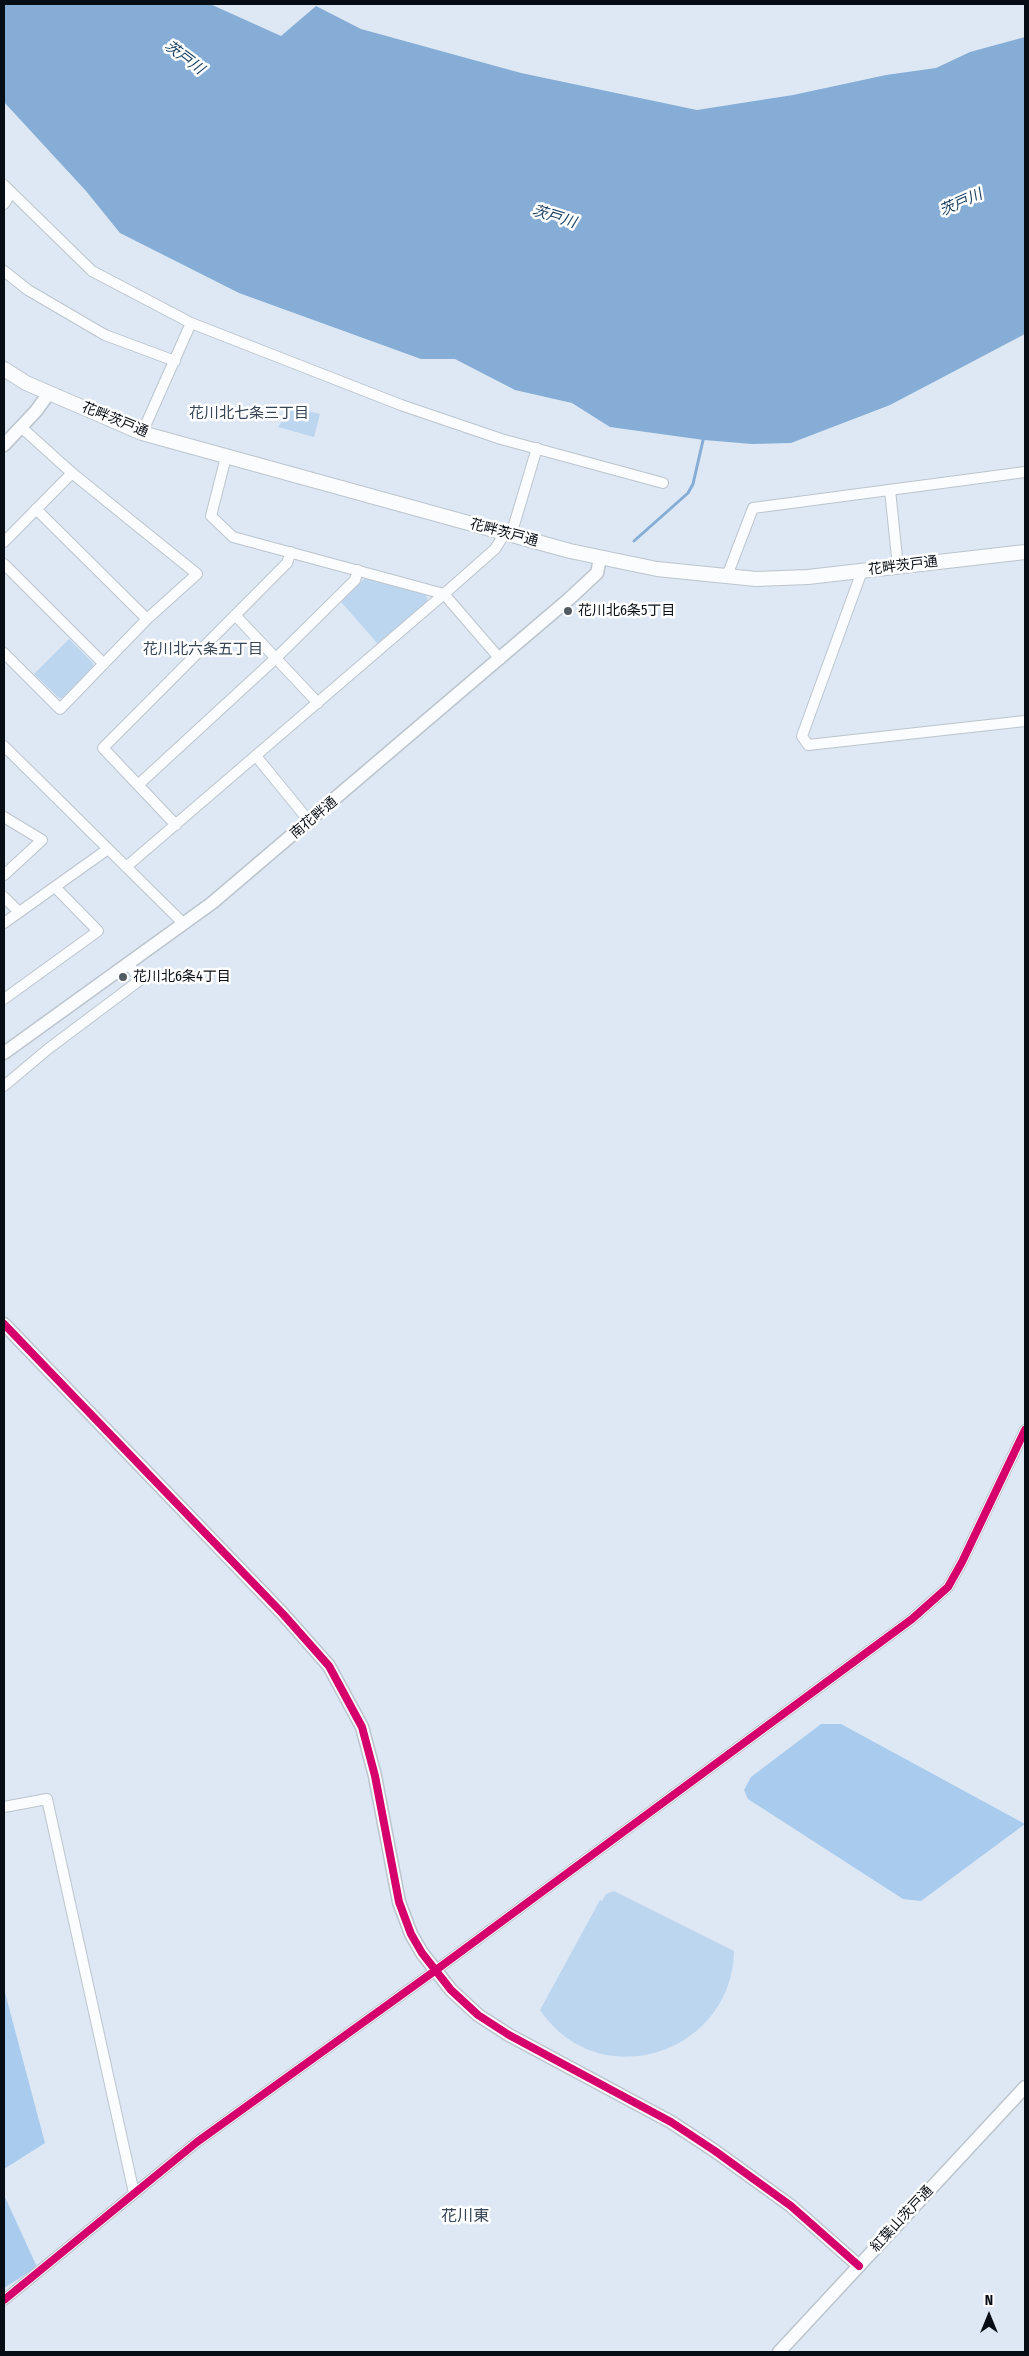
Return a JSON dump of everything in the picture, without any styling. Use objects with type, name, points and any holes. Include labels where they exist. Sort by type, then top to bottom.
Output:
[{"type":"main road","name":"花畔茨戸通","points":[[4,369],[26,383],[142,433],[508,534],[600,558],[658,569],[756,580],[808,577],[1025,552]]},
{"type":"street","points":[[4,204],[7,189]]},
{"type":"street","points":[[7,189],[92,271],[191,323],[378,397],[501,438],[663,483]]},
{"type":"street","points":[[4,271],[28,290],[105,335],[175,362]]},
{"type":"street","points":[[142,433],[191,323]]},
{"type":"street","points":[[4,444],[36,411],[48,393]]},
{"type":"street","points":[[4,653],[60,709],[147,619],[197,574],[72,473],[20,428]]},
{"type":"street","points":[[126,867],[495,549],[508,534],[537,448]]},
{"type":"street","points":[[226,457],[211,516],[233,537],[444,594],[500,659]]},
{"type":"street","points":[[727,576],[753,508],[1025,472]]},
{"type":"street","points":[[4,542],[72,473]]},
{"type":"street","points":[[890,490],[898,566]]},
{"type":"street","points":[[36,509],[147,619]]},
{"type":"street","points":[[176,824],[103,748],[287,563],[291,552]]},
{"type":"street","name":"南花畔通","points":[[4,1053],[212,902],[500,659],[597,573],[600,558]]},
{"type":"street","points":[[4,564],[104,664]]},
{"type":"street","points":[[138,785],[276,658],[354,580],[358,570]]},
{"type":"street","points":[[862,571],[802,736],[808,745],[1025,721]]},
{"type":"street","points":[[235,615],[318,703]]},
{"type":"street","points":[[4,746],[183,923]]},
{"type":"street","points":[[256,756],[309,821]]},
{"type":"street","points":[[4,817],[42,840],[4,876]]},
{"type":"street","points":[[4,923],[108,849]]},
{"type":"street","points":[[4,999],[98,930],[54,887]]},
{"type":"street","points":[[4,897],[19,912]]},
{"type":"street","points":[[4,1086],[48,1049],[140,980],[128,963]]},
{"type":"street","points":[[4,1324],[216,1543],[329,1666],[362,1727],[375,1776],[399,1902],[411,1934],[452,1990],[478,2015],[509,2035],[670,2122],[715,2150],[791,2206],[859,2266]]},
{"type":"street","points":[[4,2300],[197,2142],[436,1970],[912,1619],[948,1587],[962,1562],[1025,1430]]},
{"type":"street","points":[[4,1807],[47,1799],[134,2193]]},
{"type":"street","name":"紅葉山茨戸通","points":[[779,2352],[1025,2087]]},
{"type":"shaded area","points":[[292,407],[320,414],[314,437],[278,427]]},
{"type":"shaded area","points":[[365,578],[426,595],[428,602],[378,644],[341,602]]},
{"type":"shaded area","points":[[69,639],[93,663],[93,667],[62,698],[59,698],[34,674]]},
{"type":"shaded area","points":[[821,1724],[841,1724],[1025,1824],[921,1901],[903,1899],[748,1799],[744,1790],[751,1777]]},
{"type":"shaded area","points":[[614,1891],[734,1951],[728,1987],[711,2016],[687,2038],[658,2052],[627,2057],[595,2052],[565,2037],[540,2010],[600,1900],[602,1901],[606,1894]]},
{"type":"shaded area","points":[[4,1989],[45,2143],[4,2169]]},
{"type":"shaded area","points":[[4,2195],[37,2267],[4,2288]]},
{"type":"water","name":"茨戸川","points":[[4,4],[210,4],[281,36],[316,6],[361,29],[521,73],[697,110],[793,95],[886,75],[936,68],[970,52],[1025,37],[1025,334],[890,405],[791,443],[752,444],[704,440],[610,427],[572,403],[515,390],[455,359],[421,359],[239,293],[120,233],[86,191],[4,102]]},
{"type":"waterway","points":[[634,541],[688,493],[693,484],[704,436]]},
{"type":"cycle path","points":[[4,1324],[283,1614],[329,1666],[362,1727],[375,1776],[399,1902],[411,1934],[422,1953],[451,1990],[478,2015],[509,2035],[671,2122],[715,2151],[791,2206],[859,2266]]},
{"type":"cycle path","points":[[4,2300],[197,2142],[436,1970],[912,1619],[948,1587],[962,1562],[1025,1430]]},
{"type":"place","name":"花川北6条5丁目","points":[[568,611]]},
{"type":"place","name":"花川北6条4丁目","points":[[123,977]]},
{"type":"district","name":"花川北七条三丁目","points":[[249,414]]},
{"type":"district","name":"花川北六条五丁目","points":[[203,650]]},
{"type":"district","name":"花川東","points":[[465,2217]]}]
